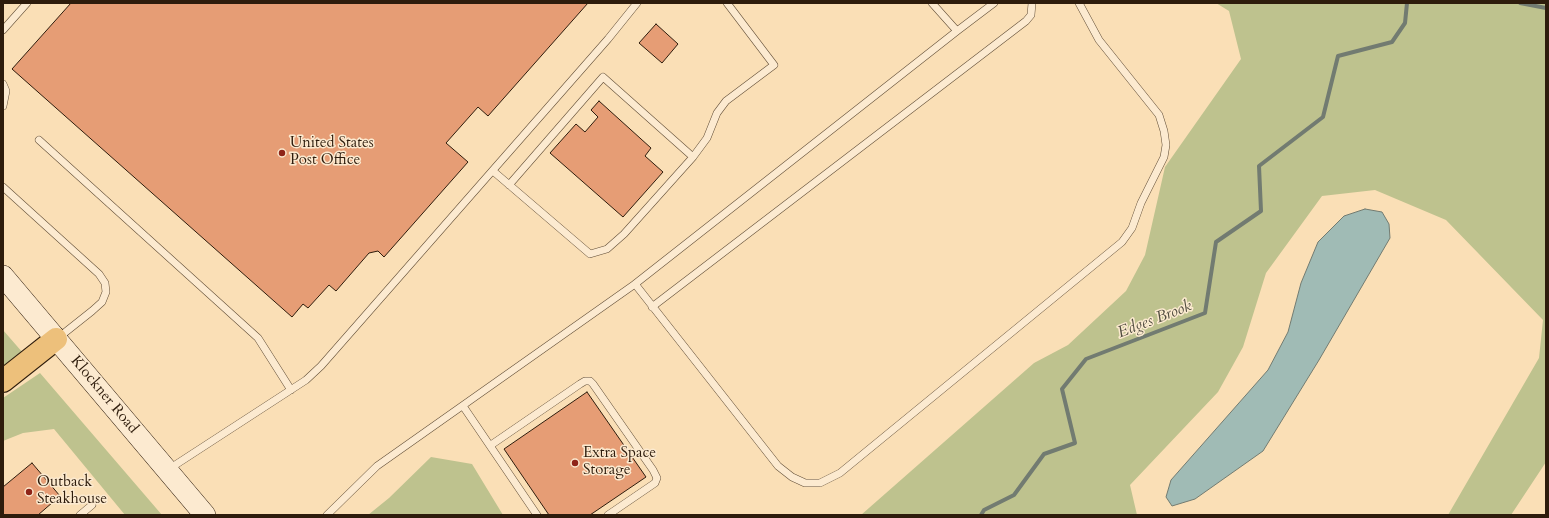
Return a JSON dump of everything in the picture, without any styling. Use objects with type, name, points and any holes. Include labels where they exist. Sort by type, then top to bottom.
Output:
[{"type":"highway","points":[[3,381],[56,339]]},
{"type":"main road","name":"Klockner Road","points":[[3,276],[205,515]]},
{"type":"lane","points":[[3,30],[27,3]]},
{"type":"lane","points":[[167,470],[306,380],[321,366],[608,39],[637,3]]},
{"type":"lane","points":[[493,171],[590,254],[607,248],[624,234],[693,157],[707,138],[717,113],[726,100],[774,65],[727,3]]},
{"type":"lane","points":[[932,3],[957,31]]},
{"type":"lane","points":[[327,515],[377,466],[635,284],[994,3]]},
{"type":"lane","points":[[652,306],[1026,21],[1031,15],[1032,3]]},
{"type":"lane","points":[[635,284],[778,466],[792,477],[805,483],[820,483],[840,473],[1122,242],[1132,228],[1141,203],[1164,157],[1166,144],[1164,131],[1159,115],[1099,40],[1079,3]]},
{"type":"lane","points":[[509,185],[603,77],[693,157]]},
{"type":"lane","points":[[3,84],[6,91],[3,106]]},
{"type":"lane","points":[[39,140],[258,338],[291,390]]},
{"type":"lane","points":[[3,187],[99,274],[105,282],[106,292],[102,302],[56,339]]},
{"type":"lane","points":[[491,445],[585,381],[590,381],[653,470],[657,478],[655,483],[608,515]]},
{"type":"lane","points":[[463,406],[491,445],[537,515]]},
{"type":"lane","points":[[80,515],[92,505]]},
{"type":"green space","points":[[1216,3],[1546,3],[1546,462],[1511,515],[1448,515],[1539,358],[1543,320],[1446,220],[1375,190],[1322,196],[1266,273],[1243,347],[1218,392],[1130,485],[1137,515],[861,515],[1034,363],[1068,345],[1126,291],[1145,255],[1165,167],[1241,59],[1229,11]]},
{"type":"green space","points":[[3,330],[23,353],[3,369]]},
{"type":"green space","points":[[40,373],[162,515],[125,515],[54,429],[23,433],[3,441],[3,398]]},
{"type":"green space","points":[[431,457],[472,464],[503,515],[368,515],[389,498]]},
{"type":"water","points":[[1365,209],[1382,212],[1389,224],[1390,238],[1319,360],[1263,451],[1195,499],[1172,506],[1166,497],[1171,480],[1268,370],[1288,332],[1301,283],[1318,242],[1344,216]]},
{"type":"building","name":"United States Post Office","points":[[71,3],[588,3],[488,116],[478,107],[446,143],[468,162],[384,257],[378,251],[369,253],[336,291],[329,285],[308,308],[303,304],[292,317],[12,69]]},
{"type":"building","points":[[656,24],[678,44],[662,63],[639,43]]},
{"type":"building","points":[[599,101],[651,148],[645,156],[663,172],[623,217],[550,153],[576,124],[585,132],[598,117],[591,110]]},
{"type":"building","name":"Extra Space Storage","points":[[587,392],[646,477],[590,515],[549,515],[504,449]]},
{"type":"building","name":"Outback Steakhouse","points":[[32,463],[60,496],[38,515],[3,515],[3,487]]},
{"type":"waterway","name":"Edges Brook","points":[[981,515],[984,510],[1014,495],[1044,454],[1075,443],[1062,389],[1086,359],[1205,313],[1216,242],[1261,211],[1259,166],[1323,117],[1338,56],[1392,42],[1405,23],[1407,3]]},
{"type":"waterway","points":[[1520,3],[1546,8]]},
{"type":"place","name":"United States Post Office","points":[[282,153]]},
{"type":"place","name":"Extra Space Storage","points":[[575,463]]},
{"type":"place","name":"Outback Steakhouse","points":[[29,492]]}]
